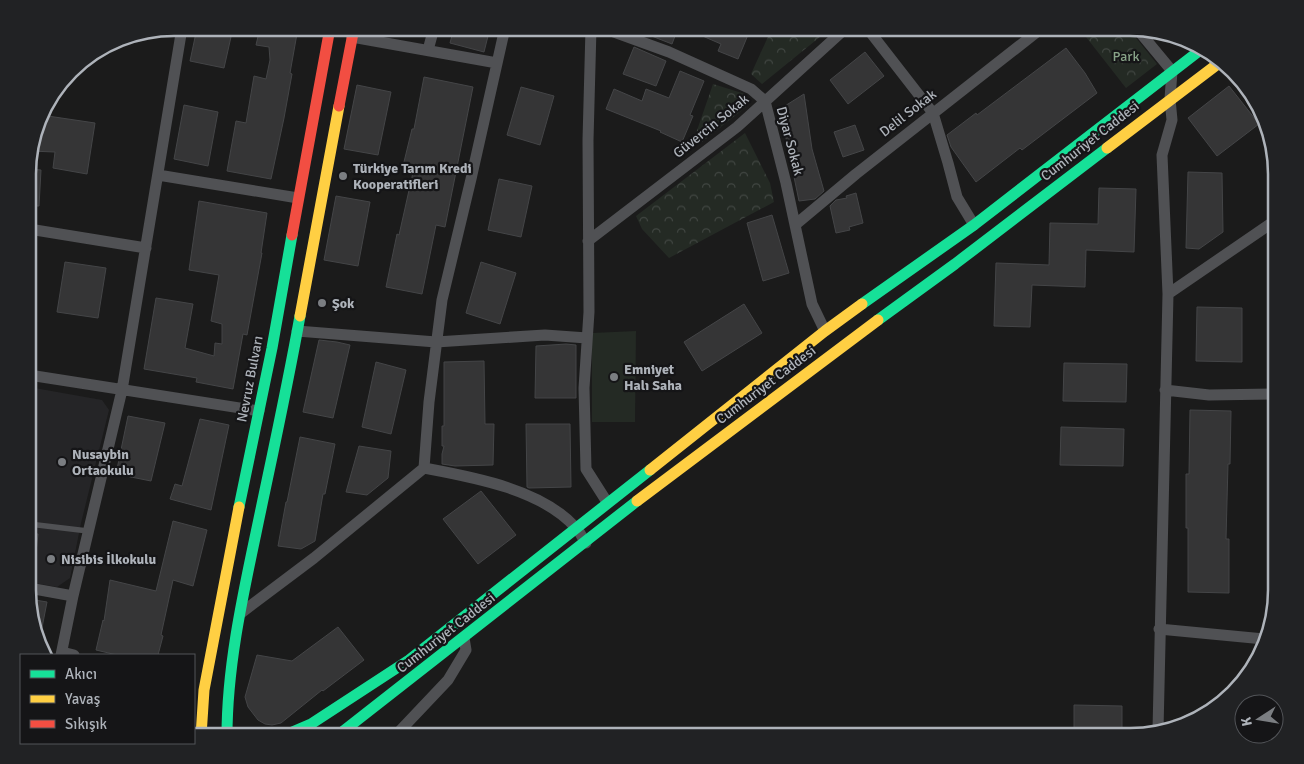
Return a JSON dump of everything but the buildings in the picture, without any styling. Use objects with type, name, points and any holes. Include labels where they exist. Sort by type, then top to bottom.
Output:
[{"type":"main road","name":"Nevruz Bulvarı","points":[[201,728],[199,688],[272,348],[328,36]]},
{"type":"main road","points":[[228,728],[230,680],[241,613],[297,331],[352,36]]},
{"type":"main road","points":[[303,728],[312,724],[409,660],[825,331],[974,225],[1196,53]]},
{"type":"main road","name":"Cumhuriyet Caddesi","points":[[348,728],[586,543],[641,498],[829,356],[955,264],[1170,98],[1216,66]]},
{"type":"street","points":[[61,654],[122,390],[181,36]]},
{"type":"street","points":[[370,36],[428,50],[498,63]]},
{"type":"street","points":[[428,50],[432,36]]},
{"type":"street","points":[[241,613],[314,558],[424,468],[429,402],[442,300],[503,36]]},
{"type":"street","points":[[591,36],[588,140],[589,312],[584,388],[586,469],[607,502]]},
{"type":"street","name":"Diyar Sokak","points":[[625,36],[668,52],[751,89],[765,101],[786,183],[812,304],[825,331]]},
{"type":"street","name":"Güvercin Sokak","points":[[588,241],[737,127],[837,36]]},
{"type":"street","points":[[873,36],[933,113],[957,197],[974,225]]},
{"type":"street","name":"Delil Sokak","points":[[795,225],[856,174],[1032,36]]},
{"type":"street","points":[[1144,37],[1172,71],[1170,98],[1172,120],[1162,155],[1168,294],[1158,725]]},
{"type":"street","points":[[158,175],[298,198]]},
{"type":"street","points":[[1168,294],[1267,226]]},
{"type":"street","points":[[36,229],[146,248]]},
{"type":"street","points":[[297,331],[436,342],[545,335],[587,338]]},
{"type":"street","points":[[36,375],[259,411]]},
{"type":"street","points":[[1165,390],[1209,394],[1267,394]]},
{"type":"street","points":[[424,468],[514,489],[552,506],[576,527],[586,543]]},
{"type":"street","points":[[36,589],[73,596]]},
{"type":"street","points":[[1159,628],[1258,638]]},
{"type":"street","points":[[403,728],[448,680],[466,650],[464,638]]},
{"type":"lane","points":[[36,525],[88,531]]},
{"type":"shaded area","name":"Nusaybin Ortaokulu","points":[[36,388],[102,400],[109,410],[81,523],[70,578],[57,587],[36,583]]},
{"type":"green space","points":[[768,36],[821,36],[762,84],[751,74]]},
{"type":"green space","name":"Park","points":[[1085,36],[1135,36],[1157,64],[1126,88]]},
{"type":"green space","points":[[713,84],[745,94],[746,107],[698,145],[694,139]]},
{"type":"green space","points":[[745,133],[770,183],[774,202],[669,258],[642,229],[636,216]]},
{"type":"green space","name":"Emniyet Halı Saha","points":[[636,331],[635,422],[592,422],[592,333]]},
{"type":"traffic: fast","points":[[862,304],[974,225],[1196,54]]},
{"type":"traffic: fast","points":[[878,320],[1107,148]]},
{"type":"traffic: fast","points":[[239,507],[272,348],[292,235]]},
{"type":"traffic: fast","points":[[227,728],[232,659],[300,316]]},
{"type":"traffic: fast","points":[[302,728],[311,724],[409,660],[650,470]]},
{"type":"traffic: fast","points":[[347,728],[637,501]]},
{"type":"traffic: slow","points":[[1107,148],[1215,66]]},
{"type":"traffic: slow","points":[[300,316],[339,106]]},
{"type":"traffic: slow","points":[[650,470],[825,331],[862,304]]},
{"type":"traffic: slow","points":[[637,501],[878,320]]},
{"type":"traffic: slow","points":[[202,728],[204,690],[239,507]]},
{"type":"traffic: jam","points":[[292,235],[329,36]]},
{"type":"traffic: jam","points":[[339,106],[352,36]]},
{"type":"place","name":"Türkiye Tarım Kredi Kooperatifleri","points":[[343,176]]},
{"type":"place","name":"Şok","points":[[322,303]]},
{"type":"place","name":"Emniyet Halı Saha","points":[[614,377]]},
{"type":"place","name":"Nusaybin Ortaokulu","points":[[62,462]]},
{"type":"place","name":"Nisibis İlkokulu","points":[[51,559]]}]
